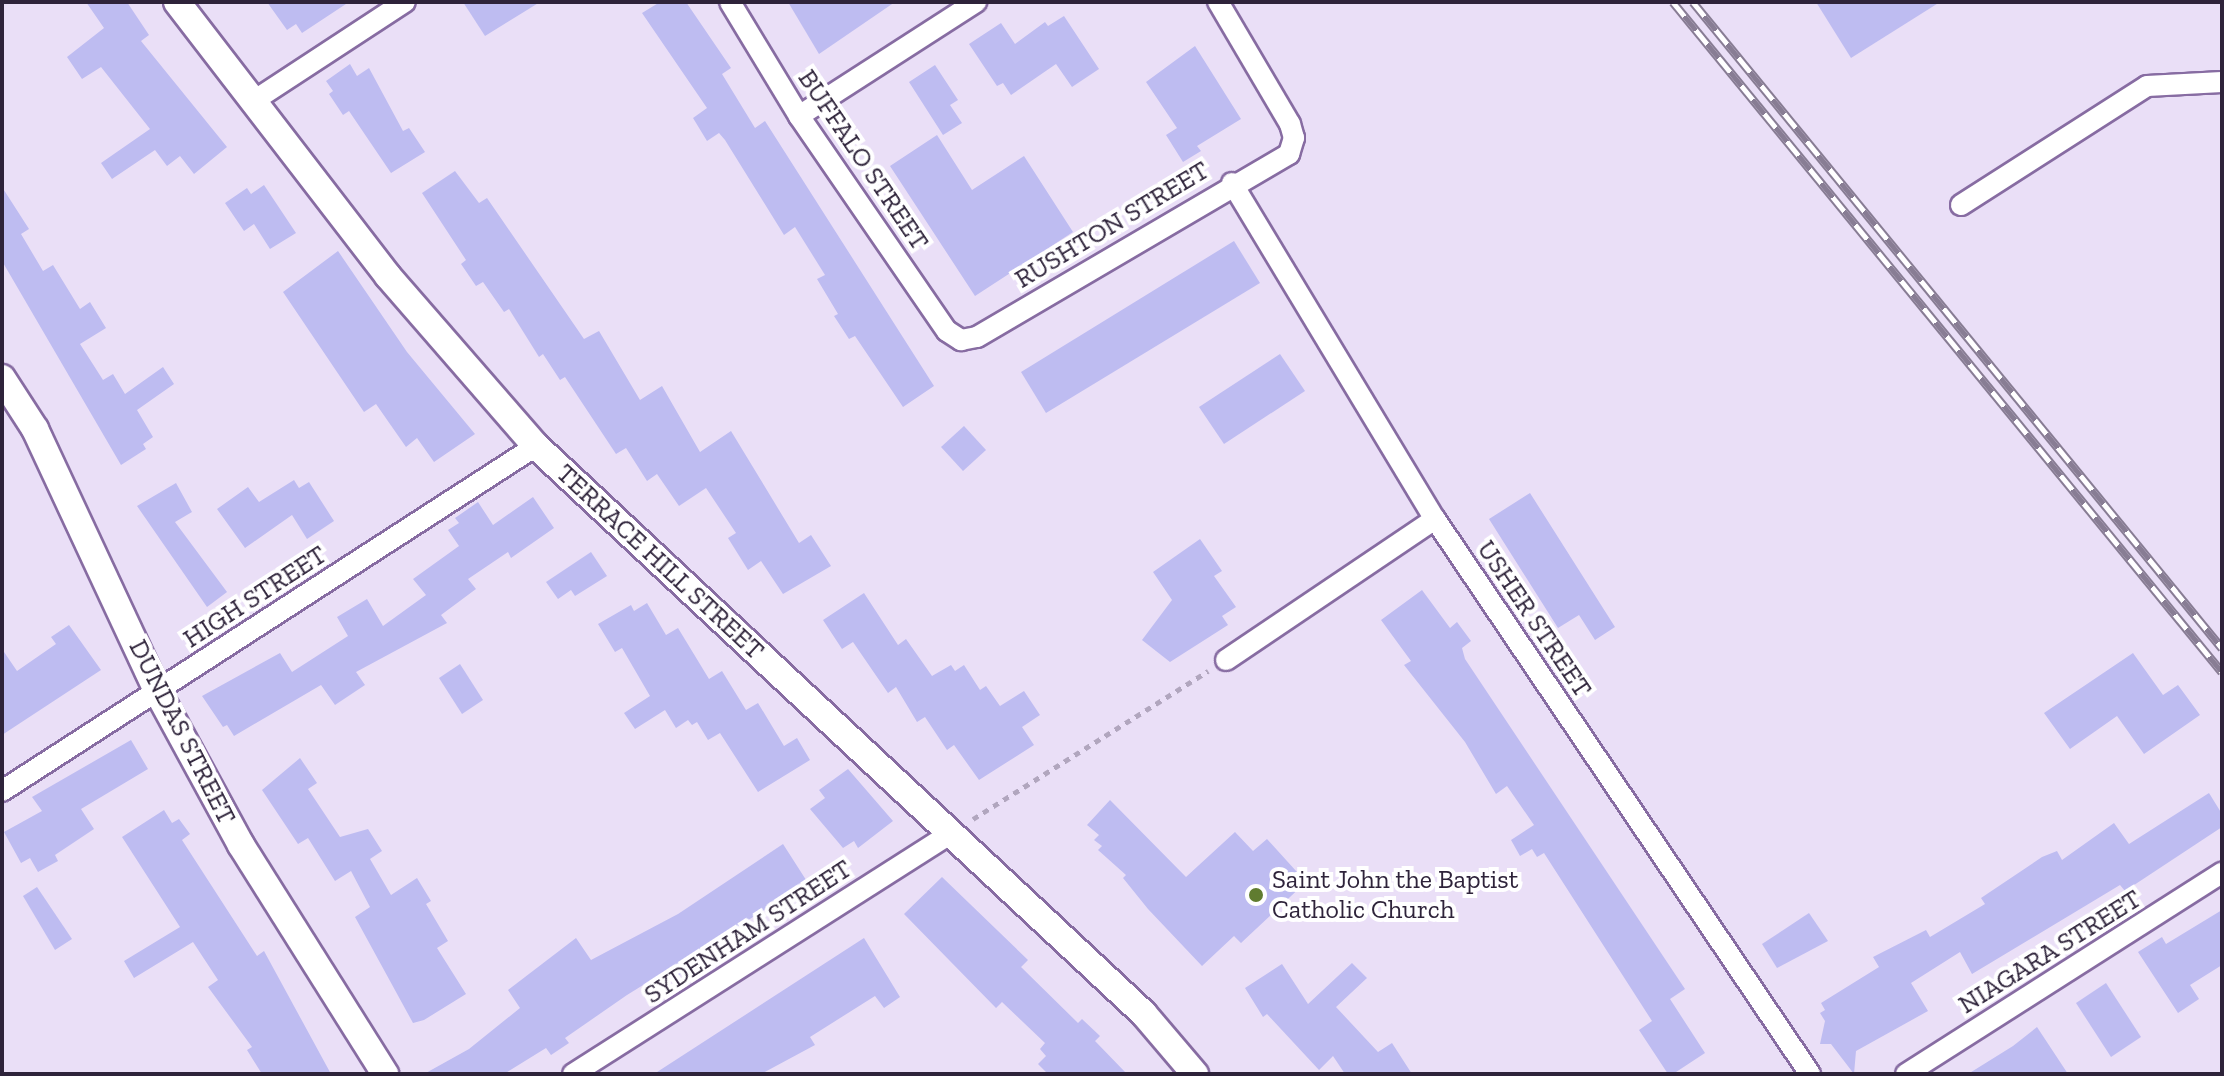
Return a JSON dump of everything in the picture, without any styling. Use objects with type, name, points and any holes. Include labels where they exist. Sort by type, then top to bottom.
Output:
[{"type":"street","name":"TERRACE HILL STREET","points":[[177,2],[388,276],[536,446],[1144,1014],[1195,1074]]},
{"type":"street","points":[[255,100],[405,2]]},
{"type":"street","name":"BUFFALO STREET","points":[[730,2],[799,116],[947,331],[961,340]]},
{"type":"street","points":[[799,116],[976,2]]},
{"type":"street","name":"RUSHTON STREET","points":[[961,340],[977,337],[1232,183],[1289,154],[1294,138],[1290,124],[1218,2]]},
{"type":"street","points":[[1961,205],[2147,86],[2222,82]]},
{"type":"street","name":"USHER STREET","points":[[1232,183],[1435,519],[1810,1074]]},
{"type":"street","name":"DUNDAS STREET","points":[[2,378],[35,429],[157,691],[241,845],[385,1074]]},
{"type":"street","name":"HIGH STREET","points":[[2,791],[536,446]]},
{"type":"street","points":[[1226,660],[1435,519]]},
{"type":"street","name":"SYDENHAM STREET","points":[[573,1074],[950,834]]},
{"type":"street","name":"NIAGARA STREET","points":[[1906,1074],[2222,873]]},
{"type":"path","points":[[950,834],[1226,660]]},
{"type":"building","points":[[86,2],[127,2],[149,35],[141,41],[227,147],[194,174],[180,156],[167,166],[155,150],[112,179],[101,163],[150,129],[101,67],[82,79],[67,57],[104,28]]},
{"type":"building","points":[[267,2],[349,2],[302,33],[296,24],[287,30]]},
{"type":"building","points":[[463,2],[540,2],[485,36]]},
{"type":"building","points":[[660,2],[686,2],[731,68],[722,74],[755,128],[765,121],[934,386],[903,407],[855,336],[849,339],[834,316],[838,314],[817,279],[825,275],[795,227],[784,235],[725,140],[719,133],[707,141],[693,118],[707,108],[642,13]]},
{"type":"building","points":[[788,2],[895,2],[819,54]]},
{"type":"building","points":[[1816,2],[1940,2],[1851,58]]},
{"type":"building","points":[[1064,16],[1099,69],[1072,87],[1056,64],[1011,95],[1003,83],[997,86],[969,44],[1001,23],[1015,44],[1045,22],[1048,26]]},
{"type":"building","points":[[1195,46],[1241,119],[1197,146],[1201,151],[1183,162],[1166,135],[1177,128],[1146,82]]},
{"type":"building","points":[[350,64],[357,76],[369,68],[403,131],[409,128],[425,152],[391,173],[349,111],[343,115],[329,94],[333,91],[326,81]]},
{"type":"building","points":[[935,65],[958,100],[950,105],[962,123],[943,135],[909,82]]},
{"type":"building","points":[[937,135],[972,190],[1024,156],[1073,232],[975,296],[890,166]]},
{"type":"building","points":[[455,171],[479,203],[487,198],[584,339],[599,331],[640,400],[662,386],[700,452],[731,431],[799,543],[811,535],[831,566],[783,594],[761,561],[748,570],[728,538],[736,533],[706,488],[679,506],[657,474],[647,481],[626,448],[616,454],[565,377],[560,380],[543,354],[539,357],[509,309],[504,312],[483,282],[476,286],[461,264],[466,260],[422,193]]},
{"type":"building","points":[[264,185],[296,233],[270,249],[254,224],[244,231],[225,203],[247,188],[251,194]]},
{"type":"building","points":[[2,187],[29,229],[21,234],[43,271],[53,265],[80,309],[90,302],[106,328],[80,344],[103,380],[113,374],[125,394],[163,367],[174,384],[137,410],[153,437],[143,444],[146,449],[121,465],[2,261]]},
{"type":"building","points":[[1234,241],[1260,283],[1046,413],[1021,372]]},
{"type":"building","points":[[338,251],[407,352],[475,434],[434,462],[417,438],[406,447],[376,404],[364,412],[283,292]]},
{"type":"building","points":[[1280,354],[1305,391],[1224,444],[1199,407]]},
{"type":"building","points":[[964,426],[986,450],[963,471],[941,447]]},
{"type":"building","points":[[294,480],[299,488],[309,482],[334,521],[307,539],[292,515],[245,548],[217,509],[248,487],[259,502]]},
{"type":"building","points":[[176,483],[192,512],[175,522],[227,592],[207,607],[137,506]]},
{"type":"building","points":[[1530,493],[1615,627],[1595,640],[1579,615],[1558,628],[1489,519]]},
{"type":"building","points":[[533,497],[554,528],[511,558],[508,552],[468,579],[476,589],[441,615],[447,623],[356,672],[365,685],[335,705],[321,685],[234,736],[227,725],[223,727],[202,696],[280,653],[292,672],[348,636],[337,617],[367,599],[383,626],[426,595],[413,579],[459,546],[448,530],[459,523],[455,518],[478,502],[493,525]]},
{"type":"building","points":[[1200,539],[1222,571],[1214,576],[1236,607],[1222,616],[1228,625],[1170,662],[1142,640],[1172,600],[1153,572]]},
{"type":"building","points":[[591,552],[607,576],[575,596],[571,590],[558,599],[546,582]]},
{"type":"building","points":[[1422,590],[1450,628],[1457,622],[1471,641],[1462,648],[1465,659],[1685,989],[1670,999],[1705,1053],[1673,1074],[1668,1074],[1639,1030],[1652,1021],[1544,853],[1537,857],[1532,849],[1520,856],[1511,840],[1534,825],[1507,786],[1496,794],[1465,742],[1404,665],[1411,661],[1381,620]]},
{"type":"building","points":[[864,593],[898,645],[906,639],[932,676],[951,665],[955,671],[964,665],[980,690],[986,686],[1000,706],[1024,691],[1040,715],[1022,727],[1034,745],[979,780],[954,745],[947,750],[925,717],[917,722],[896,687],[888,693],[853,642],[842,649],[823,620]]},
{"type":"building","points":[[647,603],[666,635],[678,628],[709,679],[722,671],[746,710],[758,703],[784,746],[797,738],[810,760],[758,792],[720,733],[708,740],[697,722],[692,725],[688,720],[676,728],[665,710],[635,729],[624,713],[650,696],[622,648],[615,652],[598,624],[631,605],[634,611]]},
{"type":"building","points":[[69,625],[101,670],[2,735],[2,649],[17,671],[56,644],[51,637]]},
{"type":"building","points":[[2133,653],[2163,695],[2178,685],[2200,715],[2144,754],[2117,716],[2070,749],[2044,713]]},
{"type":"building","points":[[460,664],[483,700],[462,714],[439,678]]},
{"type":"building","points":[[131,740],[148,769],[81,809],[94,829],[55,855],[58,861],[38,872],[30,858],[21,863],[4,832],[42,811],[32,797]]},
{"type":"building","points":[[300,758],[317,783],[308,789],[340,837],[368,829],[382,851],[370,859],[391,895],[417,878],[431,901],[426,904],[448,941],[437,948],[466,994],[424,1020],[413,1023],[355,917],[370,907],[351,871],[335,881],[308,838],[298,844],[262,790]]},
{"type":"building","points":[[848,769],[893,821],[858,848],[854,841],[843,848],[810,809],[825,798],[819,790]]},
{"type":"building","points":[[2209,793],[2222,814],[2222,827],[2125,891],[2120,885],[1972,974],[1960,952],[1911,983],[1928,1011],[1856,1051],[1854,1074],[1831,1044],[1820,1044],[1825,1021],[1820,1013],[1825,1010],[1821,1003],[1879,967],[1873,957],[1926,930],[1930,937],[1985,904],[1981,898],[2042,857],[2057,851],[2062,860],[2114,823],[2129,844]]},
{"type":"building","name":"Saint John the Baptist Catholic Church","points":[[1110,800],[1186,877],[1235,832],[1253,851],[1267,839],[1306,882],[1241,943],[1234,936],[1202,966],[1148,909],[1123,878],[1126,875],[1098,850],[1102,846],[1094,840],[1099,835],[1087,825]]},
{"type":"building","points":[[164,810],[172,823],[179,819],[190,834],[182,840],[257,956],[264,951],[331,1074],[262,1074],[247,1050],[252,1047],[208,987],[218,980],[193,942],[134,978],[124,961],[180,927],[122,837]]},
{"type":"building","points":[[783,844],[808,883],[721,937],[726,944],[697,964],[674,978],[669,969],[565,1038],[569,1043],[551,1055],[546,1048],[504,1074],[424,1074],[469,1049],[520,1008],[508,990],[576,938],[591,960],[678,914]]},
{"type":"building","points":[[942,877],[1028,960],[1021,967],[1078,1023],[1082,1019],[1100,1036],[1095,1041],[1127,1074],[1048,1074],[1038,1064],[1046,1056],[1040,1049],[1045,1043],[1002,1002],[996,1008],[904,914]]},
{"type":"building","points":[[37,887],[72,939],[55,950],[23,896]]},
{"type":"building","points":[[2222,910],[2222,965],[2190,985],[2199,999],[2178,1013],[2138,952],[2162,937],[2166,944]]},
{"type":"building","points":[[1809,913],[1828,941],[1777,968],[1762,944]]},
{"type":"building","points":[[864,938],[900,997],[884,1008],[875,996],[810,1037],[815,1045],[761,1074],[654,1074]]},
{"type":"building","points":[[1352,963],[1367,978],[1336,1007],[1378,1052],[1392,1043],[1412,1074],[1345,1074],[1333,1056],[1319,1070],[1267,1014],[1263,1017],[1245,988],[1282,964],[1308,1004]]},
{"type":"building","points":[[2106,983],[2141,1037],[2111,1057],[2076,1003]]},
{"type":"building","points":[[2037,1027],[2068,1074],[1968,1074],[2013,1046]]},
{"type":"railway","points":[[1673,2],[2222,672]]},
{"type":"railway","points":[[1693,2],[2222,648]]},
{"type":"place","name":"Saint John the Baptist Catholic Church","points":[[1256,895]]}]
